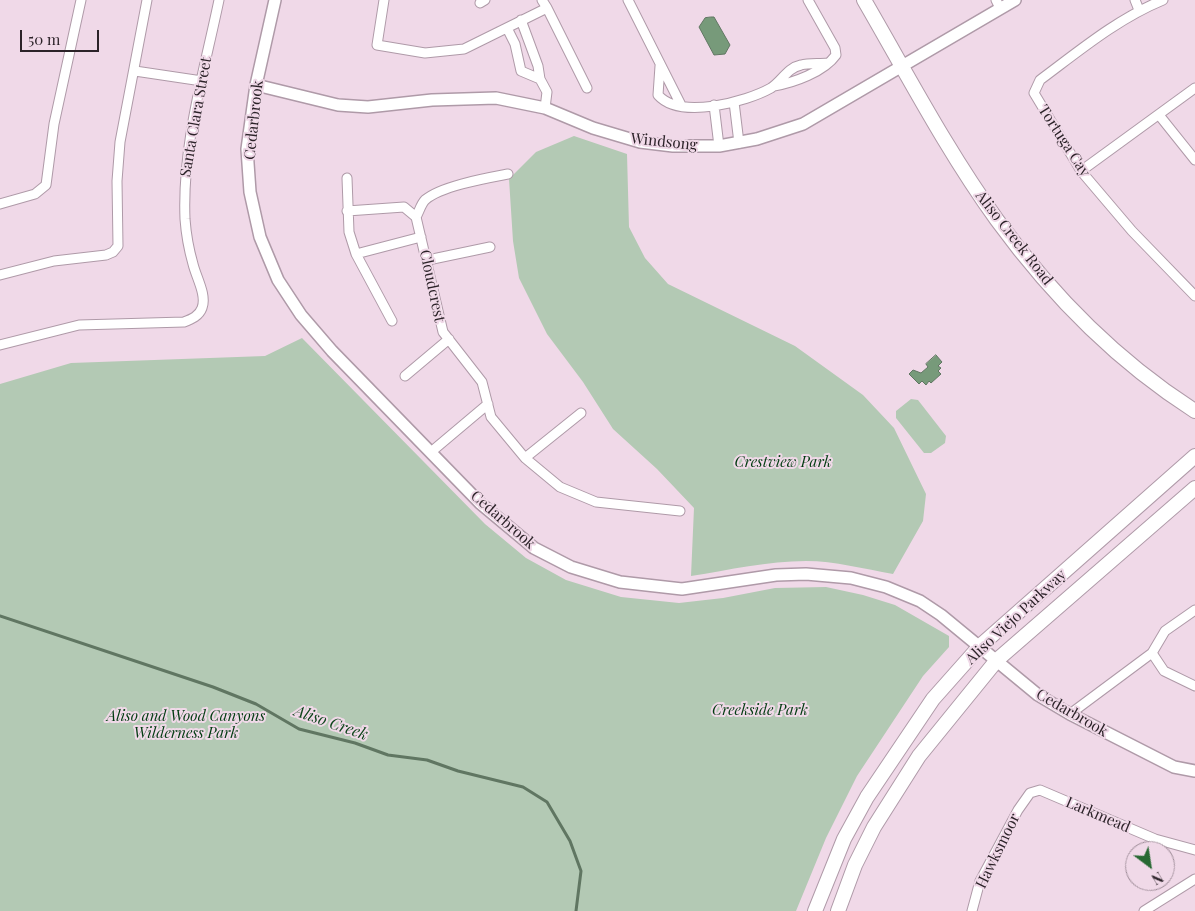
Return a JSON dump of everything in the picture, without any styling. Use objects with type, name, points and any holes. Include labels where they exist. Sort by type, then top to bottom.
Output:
[{"type":"main road","name":"Aliso Creek Road","points":[[864,0],[977,192],[1020,249],[1064,300],[1132,368],[1195,411]]},
{"type":"main road","name":"Aliso Viejo Parkway","points":[[815,911],[844,839],[867,797],[933,699],[980,646],[1195,456]]},
{"type":"main road","name":"Aliso Viejo Parkway","points":[[838,911],[855,865],[874,826],[919,756],[997,660],[1195,488]]},
{"type":"street","points":[[0,204],[35,194],[46,185],[54,124],[81,0]]},
{"type":"street","points":[[0,275],[54,260],[106,255],[113,252],[119,239],[117,182],[120,150],[147,0]]},
{"type":"street","name":"Santa Clara Street","points":[[0,345],[79,325],[184,322],[192,319],[203,307],[203,296],[191,254],[186,222],[184,184],[188,145],[219,0]]},
{"type":"street","name":"Cedarbrook","points":[[275,0],[256,85],[248,149],[250,192],[260,237],[278,280],[301,315],[332,351],[480,503],[534,548],[571,567],[620,582],[682,589],[776,575],[806,574],[851,578],[886,587],[920,601],[980,646],[1038,695],[1070,714],[1174,767],[1195,771]]},
{"type":"street","points":[[384,0],[377,45],[425,53],[464,49],[507,28],[544,4],[587,88]]},
{"type":"street","points":[[628,0],[681,105]]},
{"type":"street","points":[[774,86],[792,84],[828,63],[836,55],[835,48],[808,0]]},
{"type":"street","name":"Windsong","points":[[256,85],[338,104],[358,106],[394,106],[465,98],[496,98],[545,108],[593,128],[640,142],[673,146],[719,146],[757,139],[802,124],[902,66],[998,4],[1015,0]]},
{"type":"street","points":[[1135,0],[1139,10],[1163,0]]},
{"type":"street","name":"Tortuga Cay","points":[[1139,10],[1116,23],[1040,80],[1034,93],[1081,171],[1132,231],[1195,296]]},
{"type":"street","points":[[521,20],[538,66],[540,79],[547,92],[545,108]]},
{"type":"street","points":[[507,28],[515,44],[521,71],[540,79]]},
{"type":"street","points":[[660,66],[658,95],[662,99],[692,108],[752,99],[774,86],[785,73],[800,65],[828,63]]},
{"type":"street","points":[[135,71],[202,81]]},
{"type":"street","points":[[1081,171],[1195,88]]},
{"type":"street","points":[[734,102],[739,143]]},
{"type":"street","points":[[714,105],[719,146]]},
{"type":"street","points":[[1159,115],[1195,160]]},
{"type":"street","points":[[347,211],[404,207],[416,217],[424,201],[431,196],[471,181],[508,174]]},
{"type":"street","points":[[347,178],[349,232],[356,254],[392,321]]},
{"type":"street","name":"Cloudcrest","points":[[416,217],[428,260],[443,332],[482,382],[491,417],[525,458],[560,486],[596,502],[680,512]]},
{"type":"street","points":[[356,254],[421,237]]},
{"type":"street","points":[[428,260],[490,247]]},
{"type":"street","points":[[405,376],[449,339]]},
{"type":"street","points":[[431,452],[488,404]]},
{"type":"street","points":[[525,458],[581,413]]},
{"type":"street","points":[[1070,714],[1152,653],[1165,631],[1195,610]]},
{"type":"street","points":[[1152,653],[1164,672],[1195,686]]},
{"type":"street","name":"Larkmead","points":[[1030,793],[1040,790],[1155,839],[1195,850]]},
{"type":"street","name":"Hawksmoor","points":[[972,911],[980,881],[1018,810],[1030,793]]},
{"type":"street","points":[[1144,911],[1195,879]]},
{"type":"green space","name":"Crestview Park","points":[[574,136],[627,154],[629,227],[645,258],[668,284],[795,346],[863,395],[894,428],[926,494],[923,521],[893,574],[817,561],[792,561],[691,576],[694,508],[657,469],[613,429],[583,382],[547,334],[519,278],[513,241],[509,179],[536,152]]},
{"type":"green space","points":[[302,338],[485,524],[526,558],[566,580],[621,597],[679,603],[723,598],[775,588],[826,587],[863,595],[895,605],[949,636],[949,647],[923,676],[857,776],[826,838],[796,911],[0,911],[0,384],[71,363],[265,356]]},
{"type":"green space","points":[[911,399],[918,400],[946,436],[945,443],[931,453],[924,453],[896,418],[896,411]]},
{"type":"shaded area","points":[[714,17],[730,45],[725,54],[714,55],[699,27],[705,18]]},
{"type":"shaded area","points":[[936,355],[942,362],[938,366],[941,368],[938,371],[941,374],[931,383],[929,381],[926,385],[922,381],[919,384],[909,374],[913,370],[921,373],[928,367],[926,364]]},
{"type":"waterway","name":"Aliso Creek","points":[[0,616],[213,687],[256,704],[299,729],[355,743],[388,755],[427,760],[458,771],[523,787],[547,802],[570,841],[581,871],[576,911]]},
{"type":"park label","name":"Creekside Park","points":[[760,710]]},
{"type":"park label","name":"Aliso and Wood Canyons Wilderness Park","points":[[186,724]]}]
